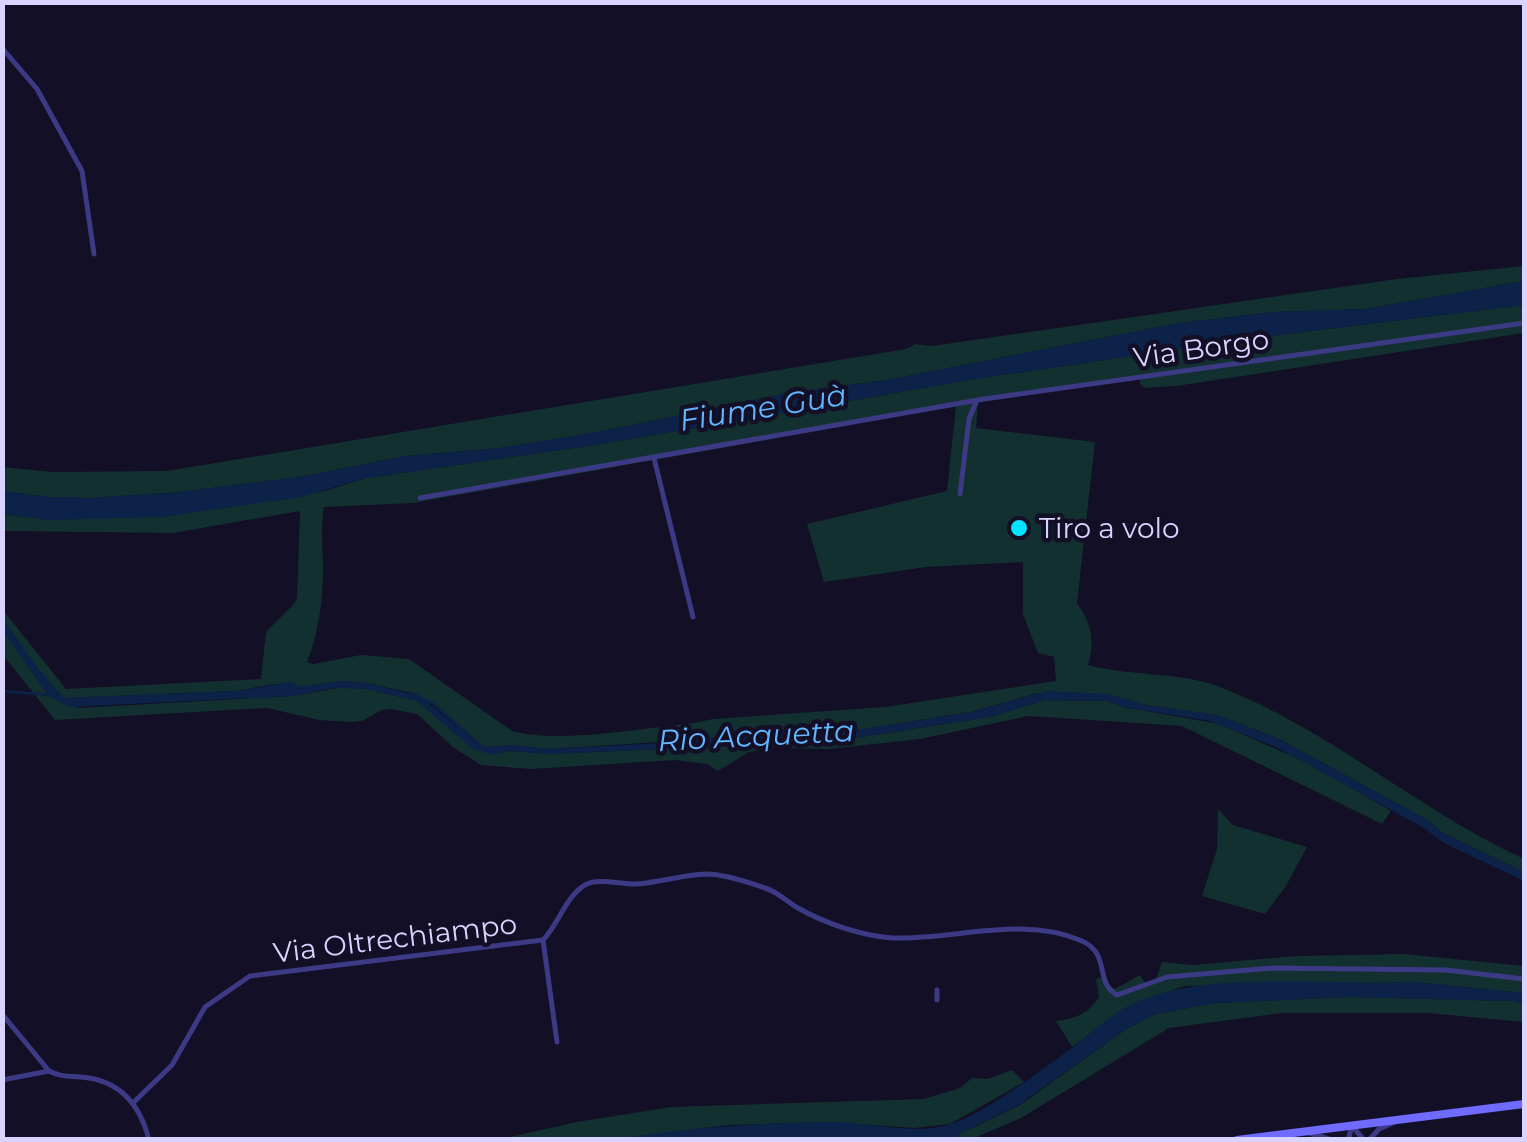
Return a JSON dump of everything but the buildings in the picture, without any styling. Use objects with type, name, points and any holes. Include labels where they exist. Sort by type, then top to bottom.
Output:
[{"type":"main road","points":[[1236,1140],[1524,1104]]},
{"type":"street","points":[[2,48],[37,89],[82,171],[94,254]]},
{"type":"street","name":"Via Borgo","points":[[420,498],[976,402],[1524,322]]},
{"type":"street","points":[[960,494],[969,419],[976,402]]},
{"type":"street","points":[[654,458],[693,617]]},
{"type":"street","name":"Via Oltrechiampo","points":[[134,1102],[172,1065],[206,1007],[250,976],[544,940],[576,892],[586,884],[655,882],[712,874],[764,888],[809,914],[878,936],[1030,930],[1076,938],[1100,955],[1106,985],[1112,993],[1122,994],[1167,977],[1272,968],[1446,970],[1524,979]]},
{"type":"street","points":[[544,940],[557,1042]]},
{"type":"street","points":[[937,990],[937,1000]]},
{"type":"street","points":[[2,1014],[49,1071],[57,1076],[94,1078],[134,1102],[148,1140]]},
{"type":"street","points":[[2,1080],[49,1071]]},
{"type":"street","points":[[1348,1140],[1352,1126],[1367,1140],[1380,1128],[1399,1120]]},
{"type":"street","points":[[1306,1132],[1332,1140]]},
{"type":"green space","points":[[1524,266],[1524,281],[1366,309],[1275,312],[1179,323],[887,380],[794,392],[500,448],[406,456],[301,477],[180,492],[92,498],[3,491],[3,467],[52,472],[167,471],[906,349],[915,344],[932,346],[1397,279]]},
{"type":"green space","points":[[1524,305],[1524,333],[1176,386],[1145,388],[1140,384],[1140,376],[978,402],[976,428],[1095,442],[1077,603],[1091,632],[1088,665],[1202,682],[1258,703],[1524,859],[1524,872],[1441,832],[1429,821],[1279,739],[1217,715],[1145,705],[1107,694],[1038,693],[971,712],[863,729],[549,749],[481,747],[431,703],[412,693],[367,683],[343,681],[300,687],[274,684],[235,691],[65,698],[49,685],[3,619],[2,609],[66,689],[261,679],[266,632],[297,598],[300,511],[173,533],[3,531],[3,514],[49,520],[325,491],[366,478],[601,444],[981,378],[1262,337]],"holes":[[[956,406],[947,491],[807,524],[824,582],[926,567],[1023,562],[1023,614],[1038,653],[1054,657],[1056,681],[885,707],[713,719],[553,736],[512,731],[409,659],[361,655],[307,662],[322,600],[324,507],[413,503]]]},
{"type":"green space","points":[[3,631],[49,696],[78,708],[293,696],[343,687],[367,689],[417,701],[491,754],[662,749],[785,736],[855,738],[989,717],[1045,700],[1107,701],[1219,724],[1308,763],[1391,811],[1382,824],[1182,726],[1028,716],[920,739],[829,749],[772,748],[749,752],[718,771],[707,764],[675,760],[530,769],[481,765],[453,747],[417,714],[392,709],[351,722],[319,720],[267,708],[55,720],[3,655]]},
{"type":"green space","points":[[1218,809],[1233,825],[1307,847],[1265,914],[1202,896],[1217,849]]},
{"type":"green space","points":[[1404,954],[1524,966],[1524,993],[1413,982],[1184,986],[1123,1009],[1072,1047],[1056,1021],[1075,1017],[1090,1008],[1099,997],[1096,979],[1104,976],[1105,983],[1115,989],[1140,975],[1145,983],[1156,980],[1162,962],[1193,965],[1296,956]]},
{"type":"green space","points":[[1347,997],[1514,1001],[1524,1004],[1524,1022],[1428,1013],[1282,1013],[1169,1028],[1021,1118],[972,1139],[906,1140],[951,1138],[1020,1105],[1125,1030],[1155,1014],[1216,1003]]},
{"type":"green space","points":[[1012,1070],[1024,1082],[950,1124],[914,1128],[832,1122],[727,1125],[618,1139],[497,1140],[671,1107],[924,1099],[960,1088],[972,1078],[987,1079]]},
{"type":"water","name":"Fiume Guà","points":[[1524,281],[1524,305],[1262,337],[981,378],[601,444],[366,478],[301,497],[162,517],[49,520],[3,514],[3,491],[92,498],[301,477],[406,456],[500,448],[597,432],[794,392],[887,380],[1179,323],[1275,312],[1366,309]]},
{"type":"water","points":[[3,619],[49,685],[66,698],[235,691],[291,682],[300,687],[343,681],[367,683],[420,696],[481,747],[549,749],[662,743],[780,730],[863,729],[972,712],[1047,691],[1107,694],[1145,705],[1217,715],[1279,739],[1429,821],[1441,832],[1524,872],[1524,881],[1444,843],[1424,828],[1278,748],[1210,721],[1107,701],[1045,700],[989,717],[854,738],[785,736],[662,749],[491,754],[474,750],[417,701],[367,689],[69,707],[49,696],[3,631]]},
{"type":"water","points":[[1266,981],[1413,982],[1524,993],[1524,1004],[1347,997],[1216,1003],[1155,1014],[1125,1030],[1020,1104],[951,1138],[618,1139],[776,1123],[937,1127],[966,1118],[998,1100],[1121,1010],[1158,994]]},
{"type":"waterway","name":"Rio Acquetta","points":[[41,673],[58,694]]},
{"type":"waterway","points":[[2,691],[51,695]]},
{"type":"waterway","name":"Rio Acquetta","points":[[411,693],[432,703],[484,748]]},
{"type":"place","name":"Tiro a volo","points":[[1019,528]]}]
